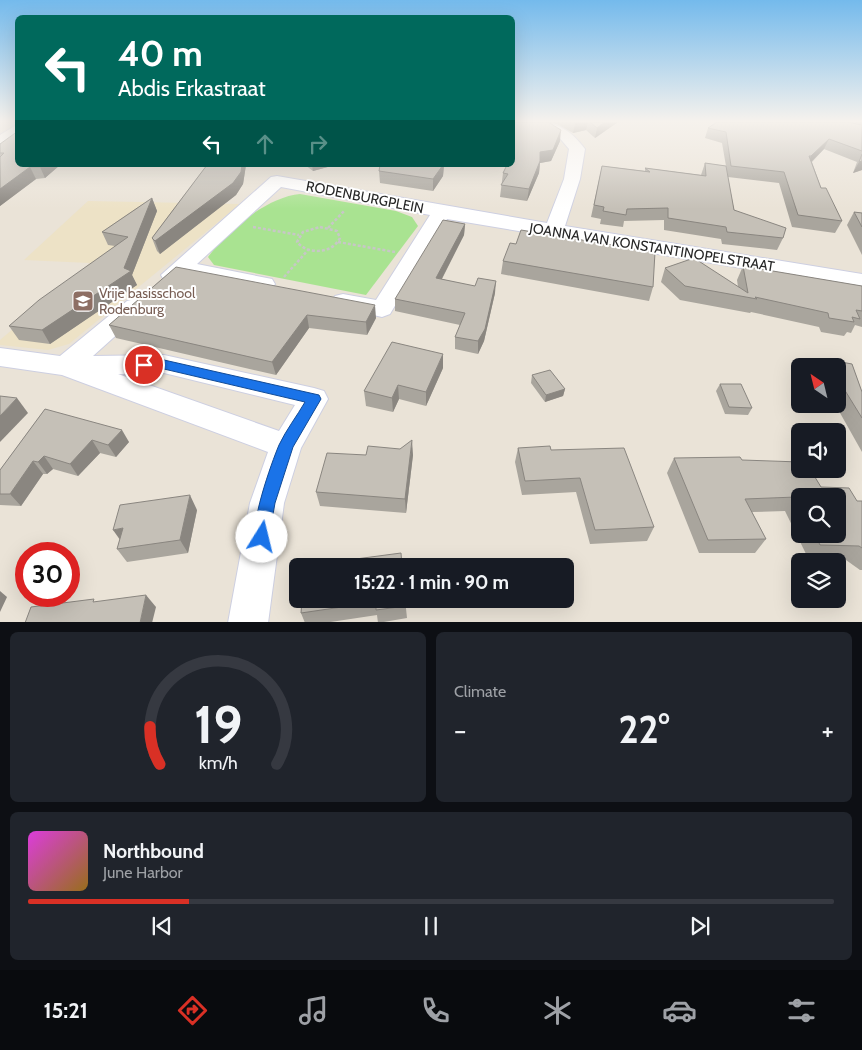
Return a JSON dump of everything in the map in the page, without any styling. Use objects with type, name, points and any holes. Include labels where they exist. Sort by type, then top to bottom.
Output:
[{"type":"street","points":[[554,231],[572,179],[577,151]]},
{"type":"street","name":"RODENBURGPLEIN","points":[[65,366],[230,223],[276,173],[442,212],[382,309],[324,297]]},
{"type":"street","name":"JOANNA VAN KONSTANTINOPELSTRAAT","points":[[442,212],[862,281]]},
{"type":"street","points":[[181,267],[280,287]]},
{"type":"street","points":[[0,358],[65,366],[164,364],[314,399],[286,446],[267,503],[248,622]]},
{"type":"street","points":[[65,366],[286,446]]},
{"type":"path","points":[[230,223],[299,235],[310,229],[328,228],[339,233],[338,242]]},
{"type":"path","points":[[299,235],[298,244],[308,250],[328,248],[338,242],[414,255]]},
{"type":"path","points":[[280,287],[308,250]]},
{"type":"shaded area","name":"Vrije basisschool Rodenburg","points":[[88,201],[240,204],[69,344],[48,350],[0,345],[0,340],[90,263],[24,260]]},
{"type":"green space","points":[[300,194],[396,211],[412,217],[418,226],[366,295],[214,265],[208,257],[237,226],[275,201],[287,196]]},
{"type":"building","points":[[0,151],[15,151],[15,167],[30,167],[0,189],[0,157],[4,153],[0,153]]},
{"type":"building","points":[[515,151],[546,151],[540,152],[540,161],[529,189],[501,185],[508,174],[503,173],[506,167],[515,167]]},
{"type":"building","points":[[729,151],[816,151],[809,156],[821,188],[826,188],[842,221],[798,215],[784,172],[731,166]]},
{"type":"building","points":[[705,163],[726,166],[734,210],[786,228],[783,238],[727,232],[726,227],[668,218],[668,208],[627,209],[626,215],[603,211],[604,207],[594,205],[602,166],[650,172],[645,168],[706,176]]},
{"type":"building","points":[[205,167],[242,167],[241,172],[233,183],[155,241],[152,238]]},
{"type":"building","points":[[380,167],[442,167],[433,179],[379,171]]},
{"type":"building","points":[[152,198],[124,268],[131,271],[42,330],[9,326],[39,300],[128,237],[102,232]]},
{"type":"building","points":[[854,212],[862,213],[862,227]]},
{"type":"building","points":[[443,220],[465,224],[436,278],[475,286],[478,278],[496,281],[485,329],[478,341],[455,337],[465,313],[395,299]]},
{"type":"building","points":[[521,230],[655,252],[653,287],[503,261],[510,243],[516,244]]},
{"type":"building","points":[[694,258],[748,293],[743,266],[862,286],[862,311],[856,310],[860,319],[852,317],[854,322],[829,318],[828,313],[755,297],[757,299],[685,286],[665,268]]},
{"type":"building","points":[[176,267],[375,305],[366,322],[307,315],[272,362],[109,325]]},
{"type":"building","points":[[392,342],[443,354],[426,392],[398,385],[392,398],[364,391]]},
{"type":"building","points":[[846,363],[852,364],[862,392],[862,418],[846,392]]},
{"type":"building","points":[[550,370],[565,389],[546,395],[532,375]]},
{"type":"building","points":[[720,384],[741,384],[752,408],[729,407]]},
{"type":"building","points":[[0,396],[17,398],[0,416]]},
{"type":"building","points":[[45,409],[122,430],[108,445],[92,440],[70,464],[44,456],[38,462],[33,461],[10,494],[0,494],[0,470]]},
{"type":"building","points":[[412,440],[405,499],[316,492],[327,453],[366,455],[368,446],[400,449]]},
{"type":"building","points":[[550,446],[551,450],[624,448],[654,527],[595,530],[580,478],[525,481],[518,448]]},
{"type":"building","points":[[740,457],[742,460],[791,462],[791,478],[816,478],[821,487],[849,488],[857,501],[862,501],[862,548],[859,546],[820,545],[819,543],[846,543],[846,488],[791,488],[791,497],[745,499],[766,539],[708,540],[674,458]]},
{"type":"building","points":[[190,495],[180,540],[117,549],[123,528],[113,530],[120,505]]},
{"type":"building","points":[[401,553],[401,558],[363,558]]},
{"type":"building","points":[[146,595],[140,622],[25,622],[31,607],[80,607],[80,601],[94,599],[93,602]]},
{"type":"building","points":[[301,608],[335,608],[301,613]]},
{"type":"place","name":"Vrije basisschool Rodenburg","points":[[83,301]]},
{"type":"route","points":[[144,365],[164,364],[314,399],[286,446],[267,503],[262,537]]}]
